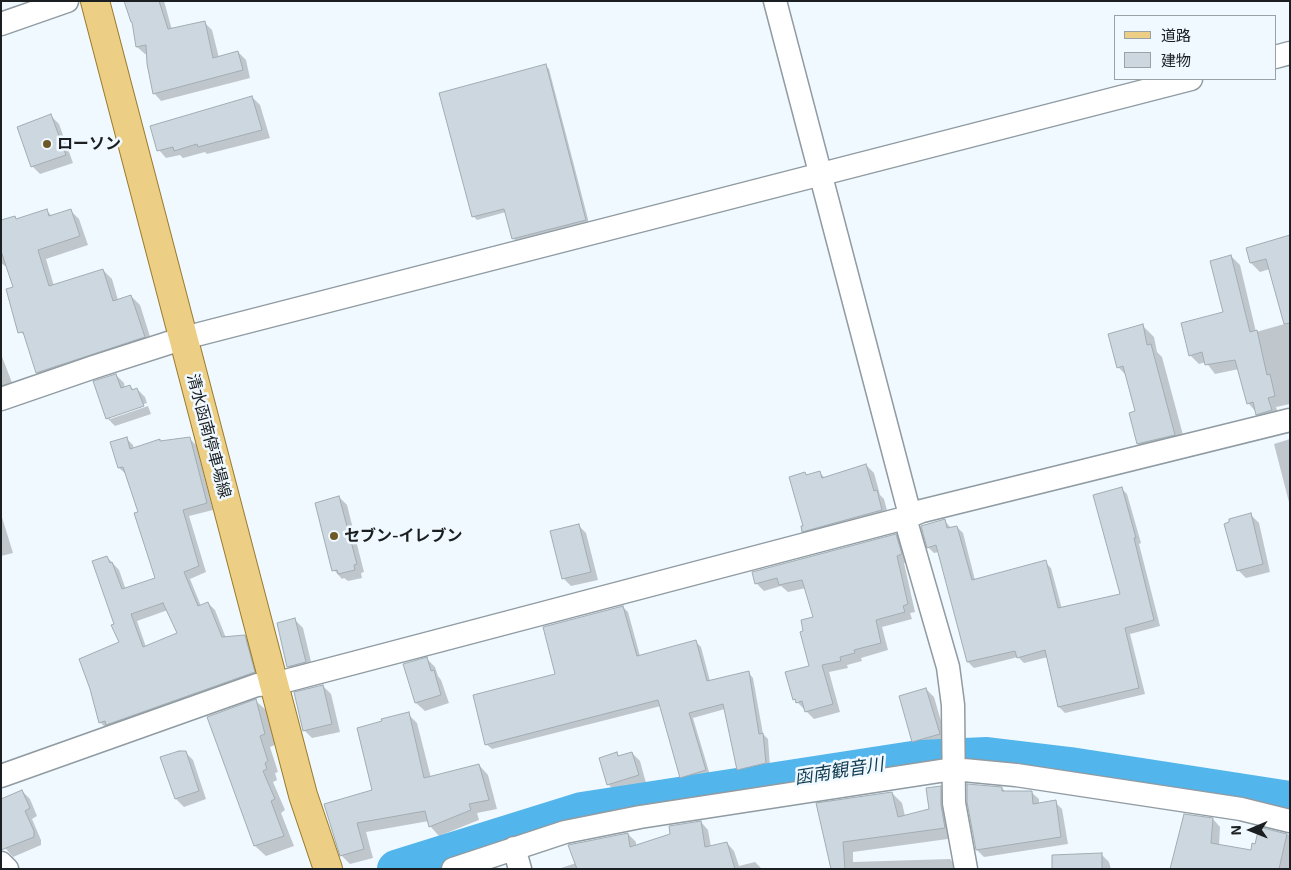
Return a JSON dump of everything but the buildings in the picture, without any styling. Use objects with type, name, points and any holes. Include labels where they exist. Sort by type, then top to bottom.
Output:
[{"type":"main road","name":"清水函南停車場線","points":[[95,1],[303,795],[328,869]]},
{"type":"street","points":[[1,24],[67,1]]},
{"type":"street","points":[[775,1],[948,667],[953,705],[954,803],[966,869]]},
{"type":"street","points":[[1276,57],[1290,53]]},
{"type":"street","points":[[1,399],[184,338],[1187,80]]},
{"type":"street","points":[[1,776],[257,685],[274,684],[908,516],[1290,420]]},
{"type":"street","points":[[453,869],[517,859],[565,832],[638,817],[953,769],[1016,775],[1241,809],[1290,821]]},
{"type":"street","points":[[1,863],[6,869]]},
{"type":"waterway","name":"函南観音川","points":[[396,869],[582,811],[919,759],[987,756],[1070,766],[1290,800]]},
{"type":"place","name":"ローソン","points":[[47,144]]},
{"type":"place","name":"セブン-イレブン","points":[[334,536]]}]
